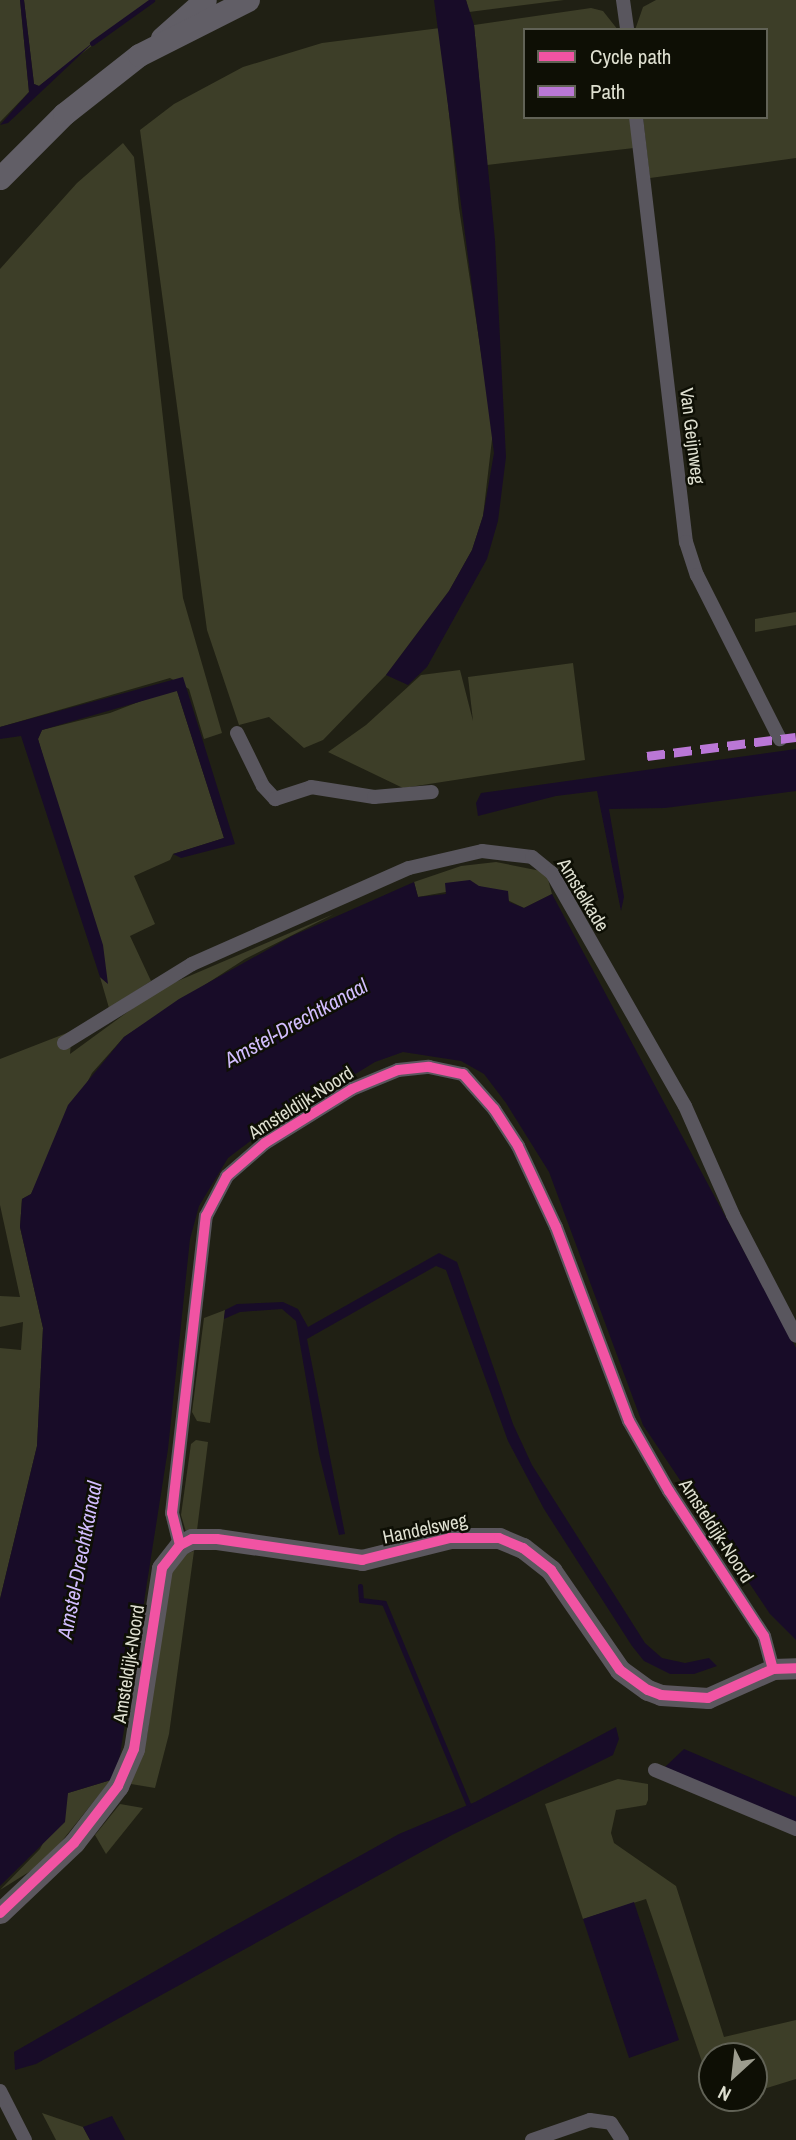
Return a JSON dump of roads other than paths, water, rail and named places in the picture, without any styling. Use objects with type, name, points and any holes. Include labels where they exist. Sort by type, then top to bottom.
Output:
[{"type":"main road","points":[[0,178],[64,114],[157,43],[182,16],[205,0]]},
{"type":"main road","points":[[157,43],[248,0]]},
{"type":"street","points":[[623,0],[627,28]]},
{"type":"street","name":"Van Geijnweg","points":[[636,119],[686,542],[697,575],[780,739]]},
{"type":"street","points":[[237,733],[263,786],[275,799],[311,787],[374,797],[432,792]]},
{"type":"street","name":"Amstelkade","points":[[64,1044],[192,964],[409,868],[482,851],[532,857],[552,873],[685,1106],[733,1215],[796,1336]]},
{"type":"street","name":"Amsteldijk-Noord","points":[[0,1913],[74,1843],[118,1786],[134,1749],[162,1568],[180,1545],[172,1513],[206,1216],[227,1175],[265,1143],[352,1089],[398,1070],[429,1067],[463,1074],[494,1109],[518,1146],[556,1227],[629,1421],[669,1491],[764,1636],[773,1669]]},
{"type":"street","name":"Handelsweg","points":[[180,1545],[217,1539],[362,1560],[450,1538],[499,1538],[523,1548],[551,1570],[620,1670],[648,1690],[673,1697],[708,1698],[773,1669]]},
{"type":"street","points":[[773,1669],[796,1668]]},
{"type":"street","points":[[655,1770],[796,1829]]},
{"type":"street","points":[[0,2091],[24,2140]]},
{"type":"street","points":[[532,2140],[590,2120],[611,2123],[622,2140]]},
{"type":"water","points":[[20,0],[24,0],[34,84],[39,86],[96,40],[8,123],[0,125],[29,92]]},
{"type":"water","points":[[434,0],[466,0],[474,25],[495,240],[506,457],[498,521],[487,559],[427,667],[408,685],[386,675],[449,591],[472,550],[483,516],[494,453]]},
{"type":"water","points":[[183,677],[235,844],[181,858],[173,854],[224,838],[177,691],[42,730],[38,739],[103,945],[108,984],[100,977],[21,736],[0,739],[0,727]]},
{"type":"water","points":[[796,749],[796,791],[665,808],[609,809],[624,897],[621,911],[597,791],[556,796],[478,816],[476,803],[481,793]]},
{"type":"water","name":"Amstel-Drechtkanaal","points":[[470,880],[479,886],[508,891],[509,902],[524,908],[552,894],[796,1348],[796,1640],[770,1614],[643,1425],[549,1172],[506,1103],[484,1074],[461,1061],[403,1052],[375,1062],[269,1127],[228,1158],[199,1206],[190,1239],[168,1449],[119,1761],[111,1780],[68,1793],[65,1822],[0,1886],[0,1599],[37,1446],[43,1328],[20,1227],[22,1199],[31,1194],[68,1105],[124,1037],[179,999],[292,936],[414,882],[418,897],[446,894],[445,883]]},
{"type":"water","points":[[439,1253],[457,1262],[513,1424],[532,1465],[645,1643],[662,1658],[685,1663],[709,1658],[717,1666],[694,1674],[670,1674],[644,1661],[632,1646],[544,1509],[508,1441],[446,1270],[436,1266],[307,1339],[345,1534],[339,1535],[319,1454],[296,1321],[282,1309],[240,1312],[224,1319],[225,1310],[237,1304],[283,1302],[298,1309],[308,1327]]},
{"type":"water","points":[[616,1727],[619,1739],[613,1755],[452,1835],[36,2064],[15,2070],[14,2052],[223,1932],[399,1834],[475,1802]]},
{"type":"water","points":[[684,1749],[796,1797],[796,1824],[665,1767]]},
{"type":"water","points":[[634,1902],[679,2040],[629,2058],[583,1919]]},
{"type":"water","points":[[112,2116],[125,2140],[90,2140],[83,2127]]},
{"type":"waterway","points":[[92,43],[152,0]]},
{"type":"waterway","points":[[360,1586],[361,1600],[384,1603],[468,1804]]}]
